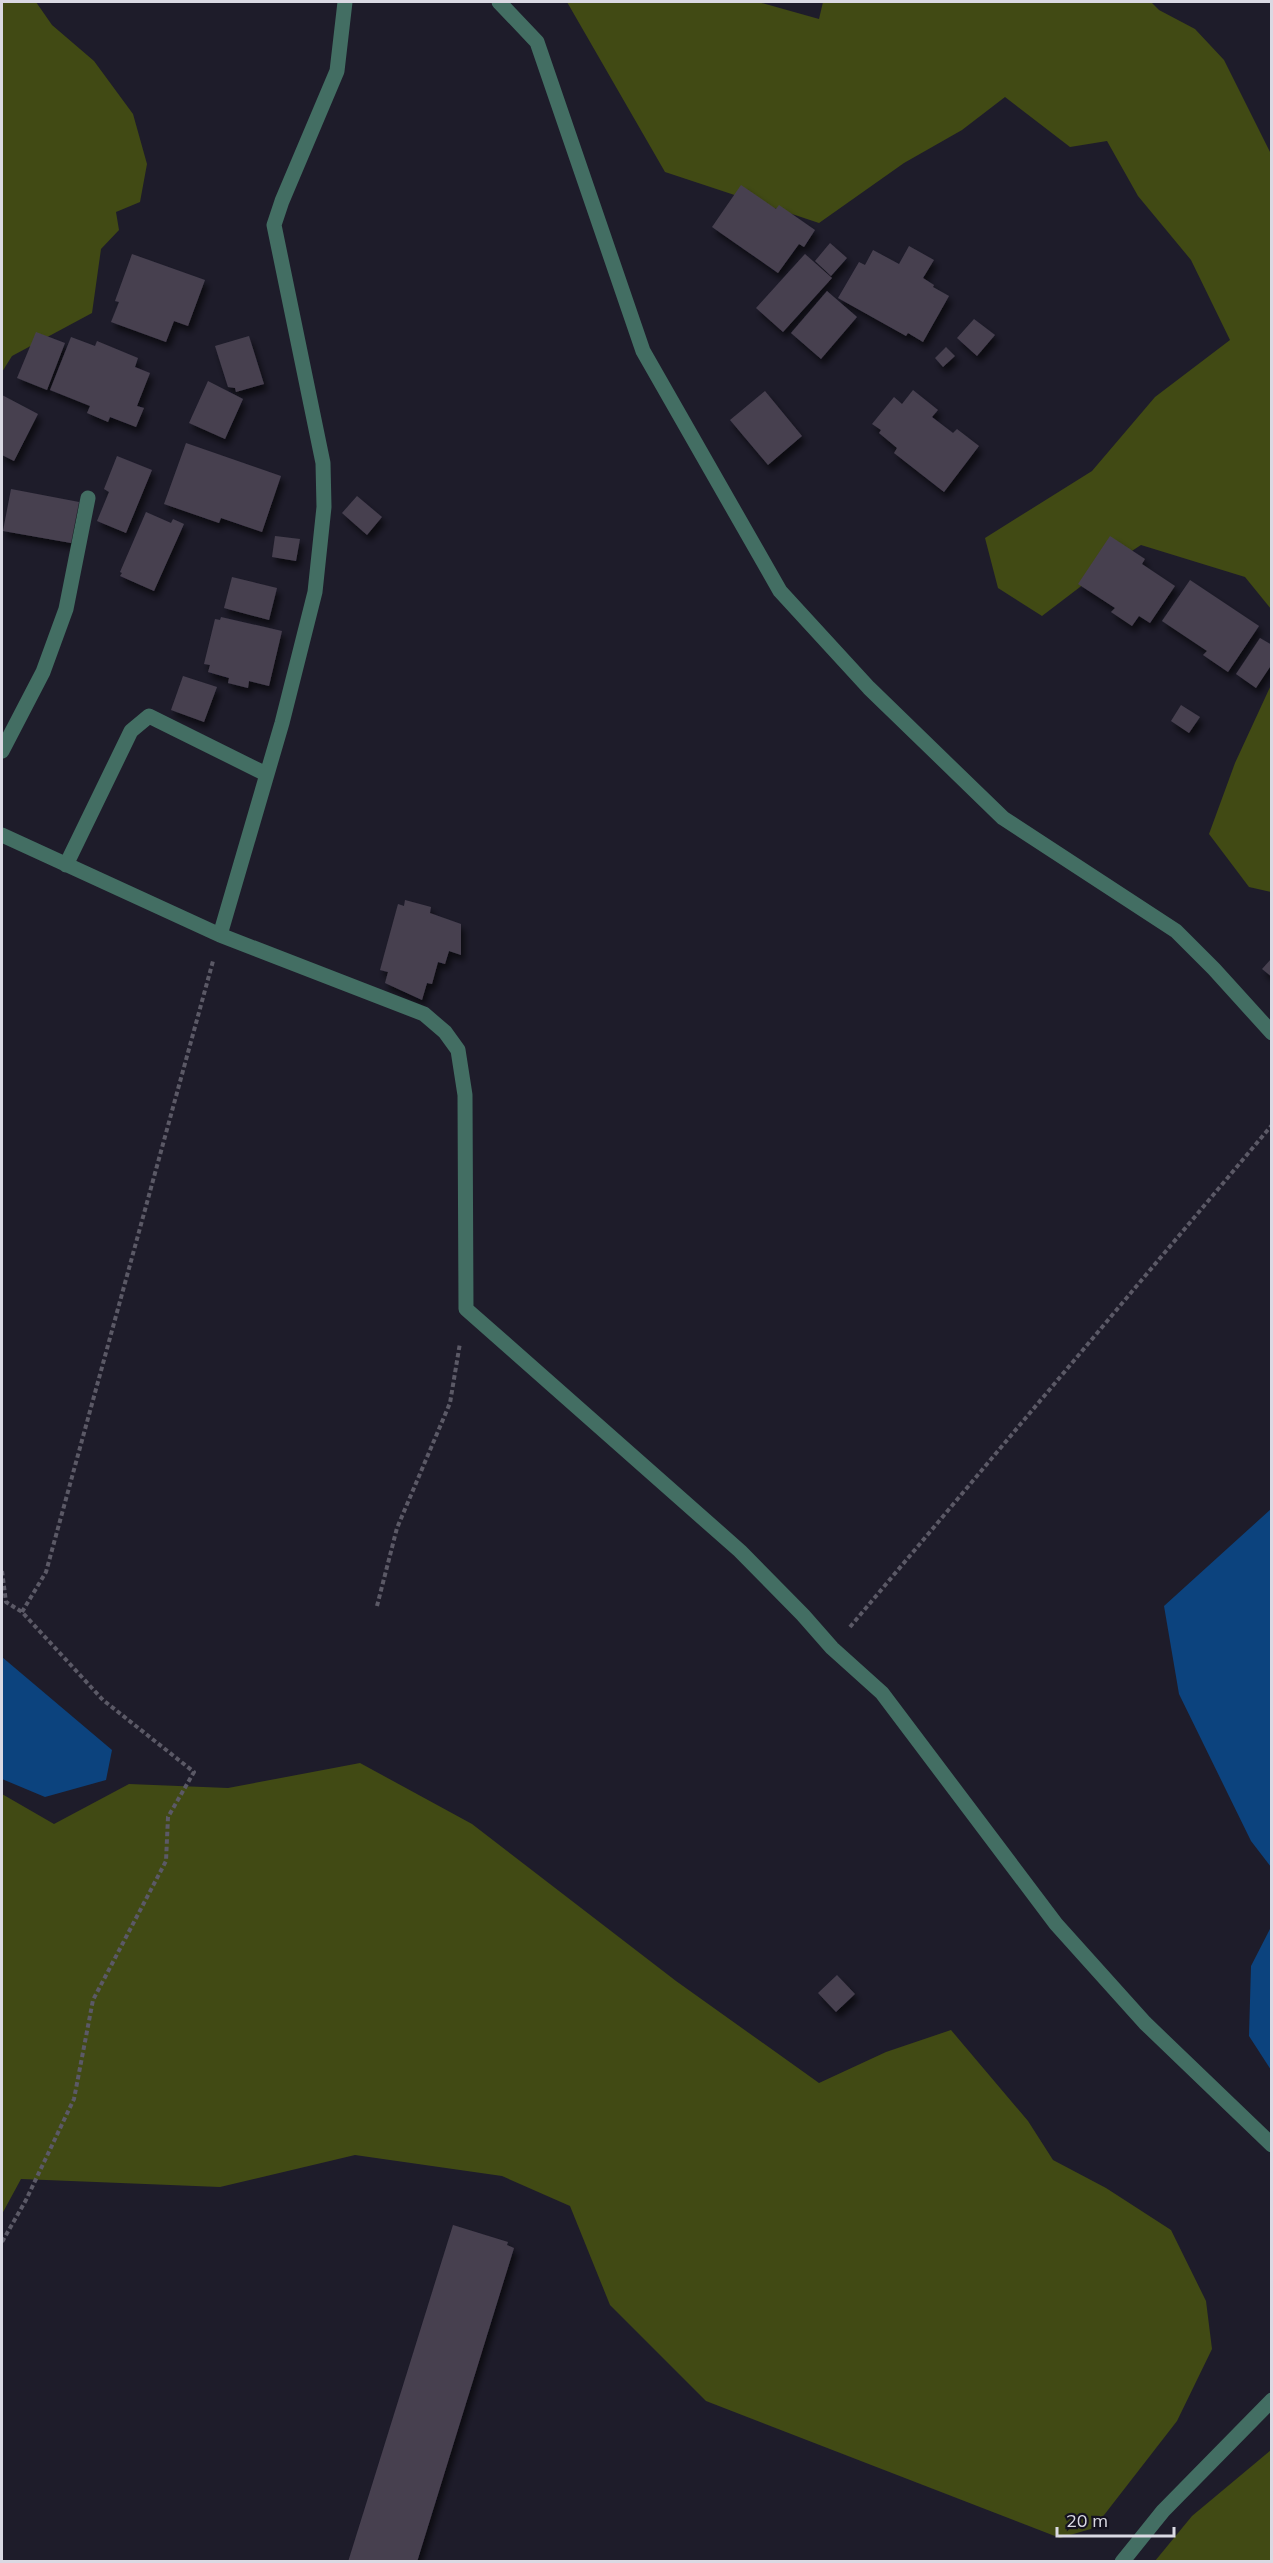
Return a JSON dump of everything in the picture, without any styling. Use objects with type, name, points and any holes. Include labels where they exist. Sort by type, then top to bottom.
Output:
[{"type":"street","points":[[220,934],[282,723],[315,592],[324,507],[323,463],[274,225],[337,71],[345,2]]},
{"type":"street","points":[[500,2],[537,42],[643,351],[780,591],[869,688],[1003,818],[1176,931],[1272,1033]]},
{"type":"street","points":[[2,752],[43,672],[66,609],[88,498]]},
{"type":"street","points":[[66,865],[131,730],[148,716],[266,774]]},
{"type":"street","points":[[2,835],[220,934],[424,1014],[445,1032],[458,1050],[465,1095],[466,1309],[740,1551],[832,1648],[882,1692],[1056,1924],[1145,2023],[1272,2145]]},
{"type":"street","points":[[1122,2562],[1163,2511],[1272,2400]]},
{"type":"path","points":[[22,1612],[46,1572],[220,934]]},
{"type":"path","points":[[832,1648],[1272,1125]]},
{"type":"path","points":[[376,1606],[397,1528],[450,1403],[466,1309]]},
{"type":"path","points":[[2,1571],[6,1602],[22,1612],[103,1700],[194,1772],[168,1816],[166,1861],[93,2000],[74,2099],[26,2200],[2,2242]]},
{"type":"green space","points":[[2,2],[36,2],[52,25],[94,61],[133,114],[147,164],[140,202],[116,212],[119,230],[101,249],[92,313],[12,356],[2,372]]},
{"type":"green space","points":[[567,2],[758,2],[819,19],[823,2],[1151,2],[1159,10],[1195,29],[1224,60],[1271,154],[1271,609],[1245,577],[1141,545],[1101,571],[1042,616],[998,588],[985,538],[1092,471],[1155,397],[1230,340],[1191,260],[1138,196],[1107,141],[1070,147],[1005,97],[962,130],[904,163],[819,223],[665,172]]},
{"type":"green space","points":[[1271,685],[1271,892],[1249,887],[1209,834],[1235,763]]},
{"type":"green space","points":[[360,1763],[472,1824],[676,1981],[819,2083],[886,2052],[951,2030],[1028,2121],[1053,2160],[1106,2188],[1171,2230],[1206,2301],[1212,2349],[1177,2421],[1094,2528],[1060,2538],[706,2401],[610,2305],[570,2206],[502,2176],[355,2155],[220,2187],[21,2179],[2,2214],[2,1794],[54,1824],[129,1784],[228,1788]]},
{"type":"green space","points":[[1271,2450],[1271,2561],[1155,2561],[1192,2516]]},
{"type":"water","points":[[1271,1509],[1271,1867],[1251,1841],[1179,1694],[1164,1606]]},
{"type":"water","points":[[2,1657],[112,1750],[106,1780],[45,1797],[2,1779]]},
{"type":"water","points":[[1271,1927],[1271,2070],[1249,2036],[1251,1966]]},
{"type":"building","points":[[741,185],[776,209],[779,205],[815,230],[804,247],[799,244],[778,273],[712,227]]},
{"type":"building","points":[[830,243],[847,258],[831,276],[815,261]]},
{"type":"building","points":[[909,246],[934,260],[923,278],[949,296],[923,342],[908,333],[906,336],[838,298],[859,262],[865,265],[873,250],[899,264]]},
{"type":"building","points":[[132,254],[205,280],[188,326],[174,321],[166,342],[111,322],[119,302],[115,301]]},
{"type":"building","points":[[805,254],[832,278],[783,332],[756,308]]},
{"type":"building","points":[[827,291],[857,317],[821,359],[791,333]]},
{"type":"building","points":[[974,319],[995,335],[977,356],[957,338]]},
{"type":"building","points":[[36,332],[65,343],[47,390],[17,378]]},
{"type":"building","points":[[249,336],[264,384],[236,392],[235,388],[228,387],[215,346]]},
{"type":"building","points":[[71,337],[95,346],[97,341],[138,358],[135,367],[150,373],[137,406],[144,408],[136,427],[110,417],[108,422],[87,413],[90,406],[50,390]]},
{"type":"building","points":[[946,347],[955,356],[943,367],[935,358]]},
{"type":"building","points":[[208,381],[243,399],[225,439],[189,423]]},
{"type":"building","points":[[913,390],[938,410],[932,417],[953,433],[957,429],[979,446],[944,492],[894,453],[897,448],[879,433],[881,430],[872,424],[894,397],[902,404]]},
{"type":"building","points":[[765,391],[802,436],[768,465],[730,420]]},
{"type":"building","points":[[2,395],[38,414],[14,461],[2,455]]},
{"type":"building","points":[[186,443],[281,476],[262,532],[221,518],[219,523],[164,504]]},
{"type":"building","points":[[117,456],[152,470],[126,533],[97,521],[109,492],[104,489]]},
{"type":"building","points":[[11,489],[79,502],[71,543],[3,531]]},
{"type":"building","points":[[357,496],[382,517],[367,535],[342,513]]},
{"type":"building","points":[[146,512],[171,523],[173,519],[184,524],[154,591],[120,576]]},
{"type":"building","points":[[275,536],[300,539],[296,561],[272,557]]},
{"type":"building","points":[[1110,536],[1145,559],[1142,564],[1175,586],[1150,623],[1139,616],[1132,626],[1111,612],[1115,608],[1078,584]]},
{"type":"building","points":[[232,577],[277,588],[269,620],[224,608]]},
{"type":"building","points":[[1190,580],[1259,626],[1228,672],[1203,655],[1207,651],[1162,621]]},
{"type":"building","points":[[221,617],[282,631],[269,686],[249,681],[248,688],[228,683],[229,678],[208,672],[210,665],[204,664],[215,619],[220,620]]},
{"type":"building","points":[[1260,638],[1272,645],[1272,664],[1256,688],[1236,674]]},
{"type":"building","points":[[183,676],[217,687],[204,722],[171,710]]},
{"type":"building","points":[[1181,705],[1200,717],[1189,733],[1171,721]]},
{"type":"building","points":[[405,900],[431,907],[430,913],[461,924],[461,955],[449,951],[445,964],[438,962],[432,984],[427,983],[422,1000],[385,983],[388,972],[380,970],[398,904],[404,906]]},
{"type":"building","points":[[1272,958],[1272,977],[1262,969]]},
{"type":"building","points":[[837,1975],[855,1994],[836,2012],[818,1993]]},
{"type":"building","points":[[453,2225],[508,2242],[507,2245],[514,2248],[417,2562],[348,2562]]}]
